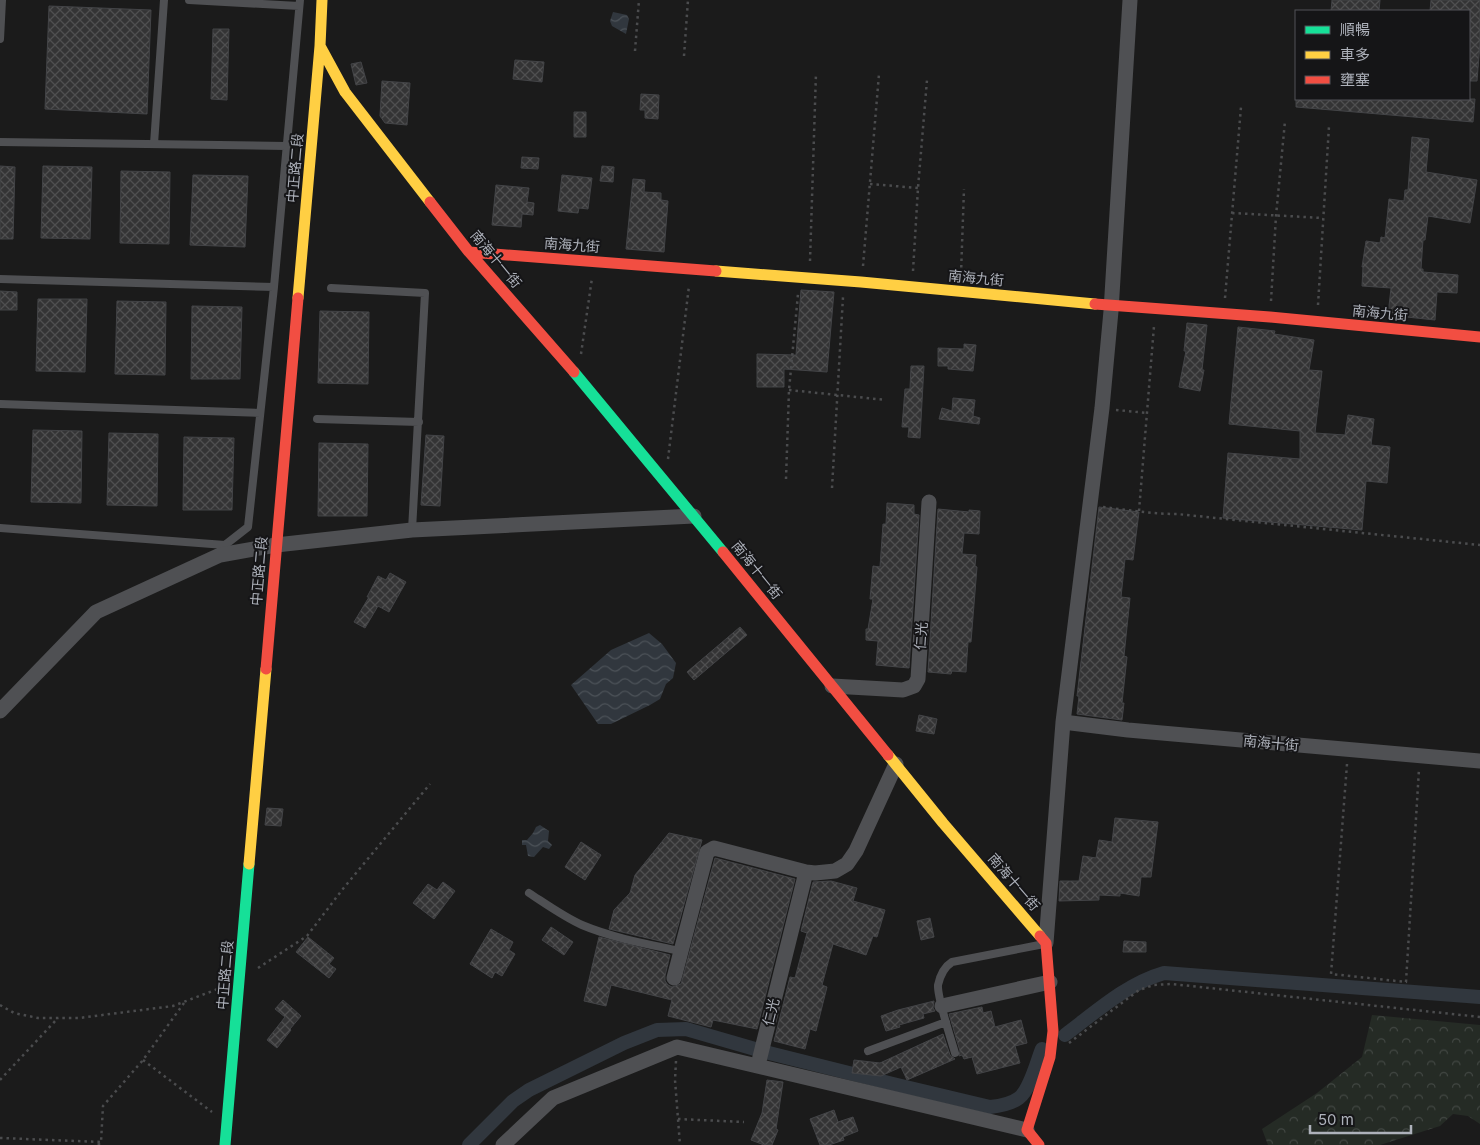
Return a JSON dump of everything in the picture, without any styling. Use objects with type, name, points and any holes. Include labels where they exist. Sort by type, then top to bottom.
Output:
[{"type":"street","name":"中正路二段","points":[[226,1145],[320,46],[322,0]]},
{"type":"street","points":[[1027,1130],[1050,1058],[1053,1031],[1046,943],[1063,722],[1102,408],[1111,306],[1130,0]]},
{"type":"street","name":"南海十一街","points":[[320,46],[344,92],[469,252],[578,376],[665,480],[943,823],[1046,943]]},
{"type":"street","name":"南海九街","points":[[469,252],[861,282],[1111,306],[1270,317],[1480,337]]},
{"type":"street","name":"仁光","points":[[832,686],[903,690],[914,686],[918,679],[929,502]]},
{"type":"street","points":[[0,712],[96,612],[220,555],[276,545],[412,530],[694,516]]},
{"type":"street","name":"南海十街","points":[[1063,722],[1128,730],[1480,761]]},
{"type":"street","points":[[674,978],[707,852],[714,848],[806,872],[834,871],[847,864],[856,851],[896,764]]},
{"type":"street","name":"仁光","points":[[758,1065],[806,872]]},
{"type":"street","points":[[942,1006],[1050,982]]},
{"type":"street","points":[[503,1145],[553,1098],[677,1047],[1027,1130],[1039,1145]]},
{"type":"lane","points":[[0,39],[2,0]]},
{"type":"lane","points":[[154,144],[164,0]]},
{"type":"lane","points":[[0,528],[225,545],[248,527],[274,287],[299,3],[189,0]]},
{"type":"lane","points":[[0,142],[286,146]]},
{"type":"lane","points":[[0,279],[274,287]]},
{"type":"lane","points":[[331,288],[425,293],[412,530]]},
{"type":"lane","points":[[0,404],[260,413]]},
{"type":"lane","points":[[317,419],[419,422]]},
{"type":"lane","points":[[529,893],[580,924],[618,937],[680,952]]},
{"type":"lane","points":[[955,1053],[938,987],[941,974],[947,965],[952,962],[1046,943]]},
{"type":"lane","points":[[868,1051],[946,1022]]},
{"type":"path","points":[[634,51],[639,0]]},
{"type":"path","points":[[684,56],[688,0]]},
{"type":"path","points":[[786,479],[789,390],[804,278],[816,73]]},
{"type":"path","points":[[861,282],[879,74]]},
{"type":"path","points":[[912,288],[927,80]]},
{"type":"path","points":[[1224,314],[1241,107]]},
{"type":"path","points":[[1270,317],[1276,216],[1285,121]]},
{"type":"path","points":[[1317,322],[1329,126]]},
{"type":"path","points":[[870,184],[918,188]]},
{"type":"path","points":[[960,291],[964,189]]},
{"type":"path","points":[[1232,214],[1322,218]]},
{"type":"path","points":[[578,376],[594,262]]},
{"type":"path","points":[[665,480],[690,269]]},
{"type":"path","points":[[832,488],[844,281]]},
{"type":"path","points":[[1139,511],[1156,309]]},
{"type":"path","points":[[789,390],[886,400]]},
{"type":"path","points":[[1102,408],[1147,413]]},
{"type":"path","points":[[1089,505],[1145,513],[1177,514],[1480,544]]},
{"type":"path","points":[[1348,750],[1330,974],[1406,982],[1420,755]]},
{"type":"path","points":[[1050,1058],[1140,990],[1154,985],[1172,984],[1480,1017]]},
{"type":"path","points":[[98,1145],[101,1142],[103,1106],[143,1060],[184,1002]]},
{"type":"path","points":[[0,1080],[58,1018]]},
{"type":"path","points":[[677,1047],[675,1080],[680,1145]]},
{"type":"path","points":[[143,1060],[227,1124]]},
{"type":"path","points":[[678,1119],[744,1122]]},
{"type":"path","points":[[0,1138],[101,1142]]},
{"type":"green space","points":[[1372,1015],[1480,1025],[1480,1124],[1468,1116],[1453,1114],[1440,1126],[1380,1145],[1268,1145],[1262,1129],[1317,1093],[1362,1057]]},
{"type":"water","points":[[613,12],[627,15],[629,19],[626,34],[612,26],[610,21]]},
{"type":"water","points":[[649,633],[662,644],[676,663],[673,678],[666,684],[660,699],[611,724],[598,724],[571,685],[611,650]]},
{"type":"water","points":[[540,825],[549,831],[548,841],[552,845],[549,849],[543,847],[534,857],[528,856],[526,845],[522,845],[522,840],[527,840],[536,827]]},
{"type":"building","points":[[1332,0],[1380,0],[1379,10],[1331,10]]},
{"type":"building","points":[[1431,0],[1480,0],[1480,43],[1477,81],[1470,81],[1470,10],[1430,10]]},
{"type":"building","points":[[49,6],[151,10],[147,114],[45,109]]},
{"type":"building","points":[[213,29],[229,29],[227,100],[211,99]]},
{"type":"building","points":[[515,60],[544,62],[542,82],[513,79]]},
{"type":"building","points":[[361,62],[367,83],[356,85],[351,64]]},
{"type":"building","points":[[382,81],[410,83],[407,125],[385,123],[380,116]]},
{"type":"building","points":[[641,94],[659,95],[658,119],[645,118],[645,110],[640,110]]},
{"type":"building","points":[[1475,99],[1473,122],[1296,107],[1296,100]]},
{"type":"building","points":[[574,112],[586,112],[586,137],[574,137]]},
{"type":"building","points":[[1412,137],[1429,139],[1426,172],[1477,180],[1470,223],[1428,216],[1425,240],[1423,240],[1421,269],[1423,269],[1423,272],[1458,275],[1457,293],[1437,292],[1435,320],[1388,315],[1391,288],[1362,286],[1362,267],[1366,241],[1380,243],[1381,237],[1385,238],[1389,199],[1404,201],[1405,190],[1408,190]]},
{"type":"building","points":[[522,157],[539,158],[538,169],[521,168]]},
{"type":"building","points":[[0,166],[15,167],[13,239],[0,239]]},
{"type":"building","points":[[43,166],[92,167],[90,239],[41,238]]},
{"type":"building","points":[[602,166],[614,167],[613,182],[600,181]]},
{"type":"building","points":[[121,171],[170,172],[169,244],[120,243]]},
{"type":"building","points":[[193,175],[248,176],[245,247],[190,245]]},
{"type":"building","points":[[562,175],[592,178],[588,209],[579,208],[578,213],[558,211]]},
{"type":"building","points":[[633,179],[645,180],[644,192],[661,193],[661,200],[668,201],[664,252],[626,249]]},
{"type":"building","points":[[496,185],[529,188],[527,202],[534,203],[533,215],[522,214],[521,227],[492,225]]},
{"type":"building","points":[[801,290],[834,292],[827,372],[784,369],[784,387],[757,387],[757,354],[796,355]]},
{"type":"building","points":[[0,291],[17,292],[17,310],[0,310]]},
{"type":"building","points":[[38,299],[87,299],[85,372],[36,371]]},
{"type":"building","points":[[117,301],[166,302],[165,375],[115,374]]},
{"type":"building","points":[[192,306],[242,307],[240,379],[191,379]]},
{"type":"building","points":[[320,311],[369,312],[368,384],[318,383]]},
{"type":"building","points":[[1187,323],[1207,325],[1202,370],[1204,370],[1200,391],[1179,387],[1186,351],[1184,351]]},
{"type":"building","points":[[1238,327],[1275,331],[1274,334],[1314,340],[1309,370],[1322,371],[1315,433],[1345,435],[1348,415],[1374,419],[1371,445],[1390,447],[1387,483],[1366,481],[1362,530],[1223,518],[1228,453],[1300,459],[1300,431],[1229,424]]},
{"type":"building","points":[[964,344],[976,345],[973,371],[948,369],[948,366],[938,366],[938,348],[964,349]]},
{"type":"building","points":[[911,366],[924,366],[920,438],[908,437],[909,427],[902,427],[905,389],[910,389]]},
{"type":"building","points":[[953,398],[975,400],[973,416],[980,418],[979,424],[939,419],[942,408],[952,411]]},
{"type":"building","points":[[33,430],[82,431],[81,503],[31,502]]},
{"type":"building","points":[[109,433],[158,434],[157,506],[107,505]]},
{"type":"building","points":[[426,435],[444,436],[440,506],[421,505]]},
{"type":"building","points":[[184,437],[234,438],[232,510],[183,510]]},
{"type":"building","points":[[319,443],[368,444],[367,516],[318,516]]},
{"type":"building","points":[[887,503],[914,505],[914,514],[919,515],[909,668],[876,665],[878,641],[866,640],[866,629],[868,629],[873,599],[870,599],[873,566],[880,567],[883,524],[886,524]]},
{"type":"building","points":[[1099,507],[1139,512],[1133,560],[1125,559],[1121,597],[1130,598],[1124,656],[1127,657],[1122,720],[1077,714],[1079,696],[1077,696]]},
{"type":"building","points":[[938,509],[969,512],[969,510],[980,511],[979,534],[964,533],[962,554],[976,555],[975,566],[977,567],[971,642],[968,642],[966,672],[952,671],[951,674],[928,672]]},
{"type":"building","points":[[390,573],[406,582],[389,612],[378,606],[365,628],[354,622],[369,597],[367,597],[378,576],[386,580]]},
{"type":"building","points":[[740,627],[747,635],[694,680],[687,672]]},
{"type":"building","points":[[919,715],[937,719],[934,734],[916,731]]},
{"type":"building","points":[[267,808],[283,809],[281,826],[265,825]]},
{"type":"building","points":[[1115,818],[1158,822],[1151,877],[1141,877],[1139,896],[1120,893],[1120,896],[1099,895],[1099,900],[1059,901],[1060,881],[1079,881],[1083,856],[1096,858],[1099,840],[1112,842]]},
{"type":"building","points":[[669,833],[702,840],[673,944],[609,929],[614,910],[630,893],[635,875]]},
{"type":"building","points":[[581,842],[601,855],[585,880],[565,867]]},
{"type":"building","points":[[715,858],[795,879],[757,1029],[713,1020],[711,1027],[668,1016],[672,1000],[611,985],[606,1006],[584,1001],[599,937],[670,955],[665,981],[672,987],[681,984]]},
{"type":"building","points":[[831,881],[857,888],[853,901],[885,910],[877,937],[873,936],[866,955],[833,944],[822,985],[827,987],[816,1031],[810,1029],[805,1049],[774,1041],[790,977],[795,978],[807,933],[801,931],[813,882]]},
{"type":"building","points":[[443,882],[455,891],[434,919],[413,903],[428,884],[437,890]]},
{"type":"building","points":[[930,918],[934,937],[921,940],[917,921]]},
{"type":"building","points":[[551,927],[573,942],[564,955],[542,940]]},
{"type":"building","points":[[491,929],[513,942],[509,950],[515,954],[502,976],[495,972],[492,978],[470,964]]},
{"type":"building","points":[[308,937],[334,958],[329,964],[336,969],[329,978],[296,952]]},
{"type":"building","points":[[1124,941],[1146,942],[1146,952],[1123,952]]},
{"type":"building","points":[[283,1000],[301,1016],[277,1048],[267,1040],[285,1017],[275,1009]]},
{"type":"building","points":[[934,1001],[933,1008],[935,1011],[923,1014],[924,1018],[886,1031],[881,1016]]},
{"type":"building","points":[[982,1007],[983,1013],[991,1011],[995,1027],[1021,1020],[1027,1043],[1015,1046],[1020,1063],[977,1074],[972,1057],[964,1059],[962,1055],[959,1056],[960,1051],[949,1014]]},
{"type":"building","points":[[943,1034],[950,1055],[955,1059],[907,1080],[901,1067],[881,1076],[852,1073],[854,1060],[880,1063]]},
{"type":"building","points":[[767,1080],[783,1082],[776,1129],[778,1130],[772,1145],[764,1145],[751,1140],[762,1113]]},
{"type":"building","points":[[834,1110],[838,1122],[853,1117],[858,1131],[843,1137],[844,1140],[829,1145],[820,1145],[810,1119]]},
{"type":"waterway","points":[[1065,1035],[1124,991],[1164,973],[1480,997]]},
{"type":"waterway","points":[[469,1145],[513,1101],[529,1090],[624,1043],[657,1030],[686,1029],[755,1049]]},
{"type":"waterway","points":[[765,1052],[990,1107],[1009,1103],[1023,1094],[1030,1082],[1042,1049]]},
{"type":"traffic: fast","points":[[574,372],[723,552]]},
{"type":"traffic: fast","points":[[225,1145],[249,864]]},
{"type":"traffic: slow","points":[[298,298],[320,46],[322,0]]},
{"type":"traffic: slow","points":[[320,46],[345,92],[430,202]]},
{"type":"traffic: slow","points":[[716,271],[861,282],[1095,304]]},
{"type":"traffic: slow","points":[[249,864],[266,669]]},
{"type":"traffic: slow","points":[[888,755],[943,823],[1040,936]]},
{"type":"traffic: jam","points":[[430,202],[469,252],[574,372]]},
{"type":"traffic: jam","points":[[469,252],[716,271]]},
{"type":"traffic: jam","points":[[266,669],[298,298]]},
{"type":"traffic: jam","points":[[1095,304],[1270,317],[1480,337]]},
{"type":"traffic: jam","points":[[723,552],[888,755]]},
{"type":"traffic: jam","points":[[1039,1145],[1027,1130],[1050,1057],[1053,1031],[1046,943],[1040,936]]}]
